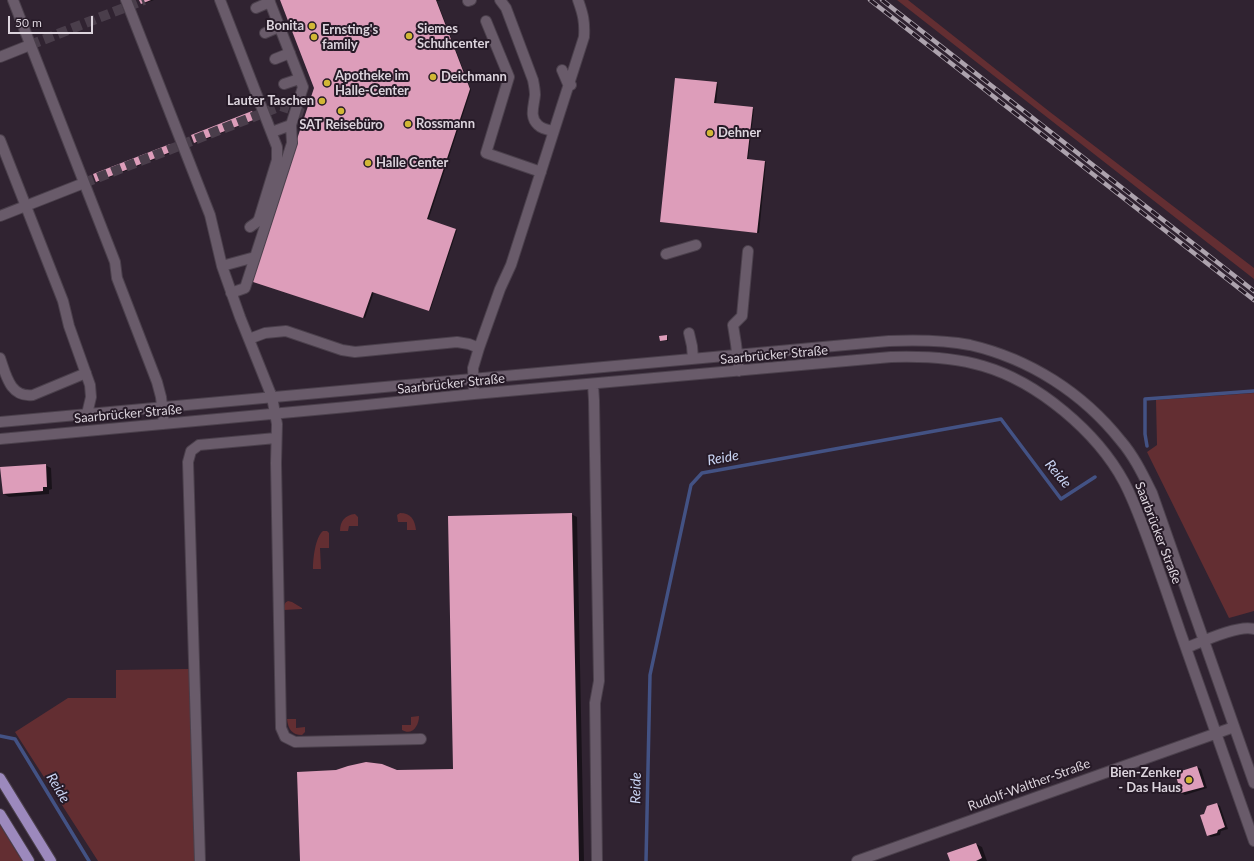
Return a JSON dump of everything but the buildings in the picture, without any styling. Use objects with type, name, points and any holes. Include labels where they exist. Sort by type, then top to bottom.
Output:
[{"type":"main road","points":[[0,778],[51,861]]},
{"type":"main road","points":[[0,814],[29,861]]},
{"type":"street","points":[[13,0],[115,262],[117,278],[158,382],[161,393],[164,424]]},
{"type":"street","points":[[126,0],[210,215],[222,266],[231,293],[272,397],[277,424],[281,728],[285,737],[295,742],[421,739]]},
{"type":"street","points":[[220,0],[272,132],[281,162]]},
{"type":"street","points":[[500,0],[506,8],[533,80],[535,88],[533,109],[534,118],[538,125],[542,128],[553,131]]},
{"type":"street","points":[[474,394],[473,364],[500,289],[511,265],[553,131],[571,85],[584,37],[585,25],[578,0]]},
{"type":"street","points":[[250,227],[259,219],[271,194],[281,162],[292,143],[291,125],[303,87],[269,1],[256,8]]},
{"type":"street","points":[[486,21],[509,77],[486,153],[540,172]]},
{"type":"street","points":[[265,33],[280,27]]},
{"type":"street","points":[[0,57],[30,45]]},
{"type":"street","points":[[275,59],[290,53]]},
{"type":"street","points":[[562,70],[571,85]]},
{"type":"street","points":[[284,84],[299,78]]},
{"type":"street","points":[[272,132],[291,125]]},
{"type":"street","points":[[0,140],[63,301],[69,326],[87,375],[91,390],[90,404],[87,414]]},
{"type":"street","points":[[0,216],[84,183]]},
{"type":"street","points":[[231,293],[245,288],[268,222],[271,194]]},
{"type":"street","points":[[666,254],[696,245]]},
{"type":"street","points":[[733,325],[742,316],[748,251]]},
{"type":"street","points":[[222,266],[255,257]]},
{"type":"street","points":[[722,324],[733,325]]},
{"type":"street","points":[[733,325],[739,371]]},
{"type":"street","points":[[249,339],[265,333],[286,331],[342,350],[356,352],[457,342],[469,344],[479,348]]},
{"type":"street","points":[[689,333],[693,359]]},
{"type":"street","name":"Saarbrücker Straße","points":[[0,422],[889,341],[929,341],[969,345],[989,350],[1028,365],[1046,375],[1073,394],[1093,411],[1122,442],[1133,458],[1152,493],[1254,783]]},
{"type":"street","name":"Saarbrücker Straße","points":[[0,439],[474,394],[891,357],[946,358],[985,367],[1009,377],[1035,391],[1068,415],[1104,451],[1124,482],[1146,534],[1254,841]]},
{"type":"street","points":[[0,358],[12,386],[23,395],[33,395],[87,375]]},
{"type":"street","points":[[593,384],[599,681],[595,703],[597,861]]},
{"type":"street","points":[[200,861],[188,462],[191,451],[199,445],[276,438]]},
{"type":"street","points":[[1186,648],[1242,628],[1248,627],[1254,629]]},
{"type":"street","name":"Rudolf-Walther-Straße","points":[[857,861],[1234,727]]},
{"type":"shaded area","points":[[897,0],[908,0],[1050,112],[1254,268],[1254,279]]},
{"type":"shaded area","points":[[1254,393],[1254,611],[1229,618],[1147,452],[1157,445],[1156,400]]},
{"type":"shaded area","points":[[400,513],[407,514],[412,518],[415,523],[416,530],[407,530],[407,522],[398,522],[397,515]]},
{"type":"shaded area","points":[[355,514],[358,517],[358,526],[349,526],[348,531],[340,531],[342,521],[346,517]]},
{"type":"shaded area","points":[[323,531],[327,531],[329,533],[329,548],[320,548],[321,569],[313,569],[316,543]]},
{"type":"shaded area","points":[[288,601],[302,609],[284,610],[284,604]]},
{"type":"shaded area","points":[[189,669],[196,861],[98,861],[15,732],[68,698],[116,698],[116,670]]},
{"type":"shaded area","points":[[419,716],[418,723],[412,731],[406,732],[402,730],[402,725],[411,725],[411,717]]},
{"type":"shaded area","points":[[287,719],[296,719],[296,728],[305,727],[305,732],[302,735],[293,733],[288,726]]},
{"type":"shaded area","points":[[0,825],[22,861],[0,861]]},
{"type":"waterway","name":"Reide","points":[[1147,446],[1145,434],[1145,399],[1254,391]]},
{"type":"waterway","name":"Reide","points":[[646,861],[650,675],[691,485],[702,473],[1001,419],[1061,499],[1095,477]]},
{"type":"waterway","name":"Reide","points":[[0,736],[15,739],[89,861]]},
{"type":"tunnel","points":[[30,45],[144,0]]},
{"type":"tunnel","points":[[84,183],[281,106],[305,114]]},
{"type":"railway","points":[[870,0],[1254,300]]},
{"type":"railway","points":[[882,0],[1254,291]]},
{"type":"place","name":"Bonita","points":[[312,26]]},
{"type":"place","name":"Siemes Schuhcenter","points":[[409,36]]},
{"type":"place","name":"Ernsting's family","points":[[314,37]]},
{"type":"place","name":"Deichmann","points":[[433,77]]},
{"type":"place","name":"Apotheke im Halle-Center","points":[[327,83]]},
{"type":"place","name":"Lauter Taschen","points":[[322,101]]},
{"type":"place","name":"SAT Reisebüro","points":[[341,111]]},
{"type":"place","name":"Rossmann","points":[[408,124]]},
{"type":"place","name":"Dehner","points":[[710,133]]},
{"type":"place","name":"Halle Center","points":[[368,163]]},
{"type":"place","name":"Bien-Zenker - Das Haus","points":[[1189,780]]}]
